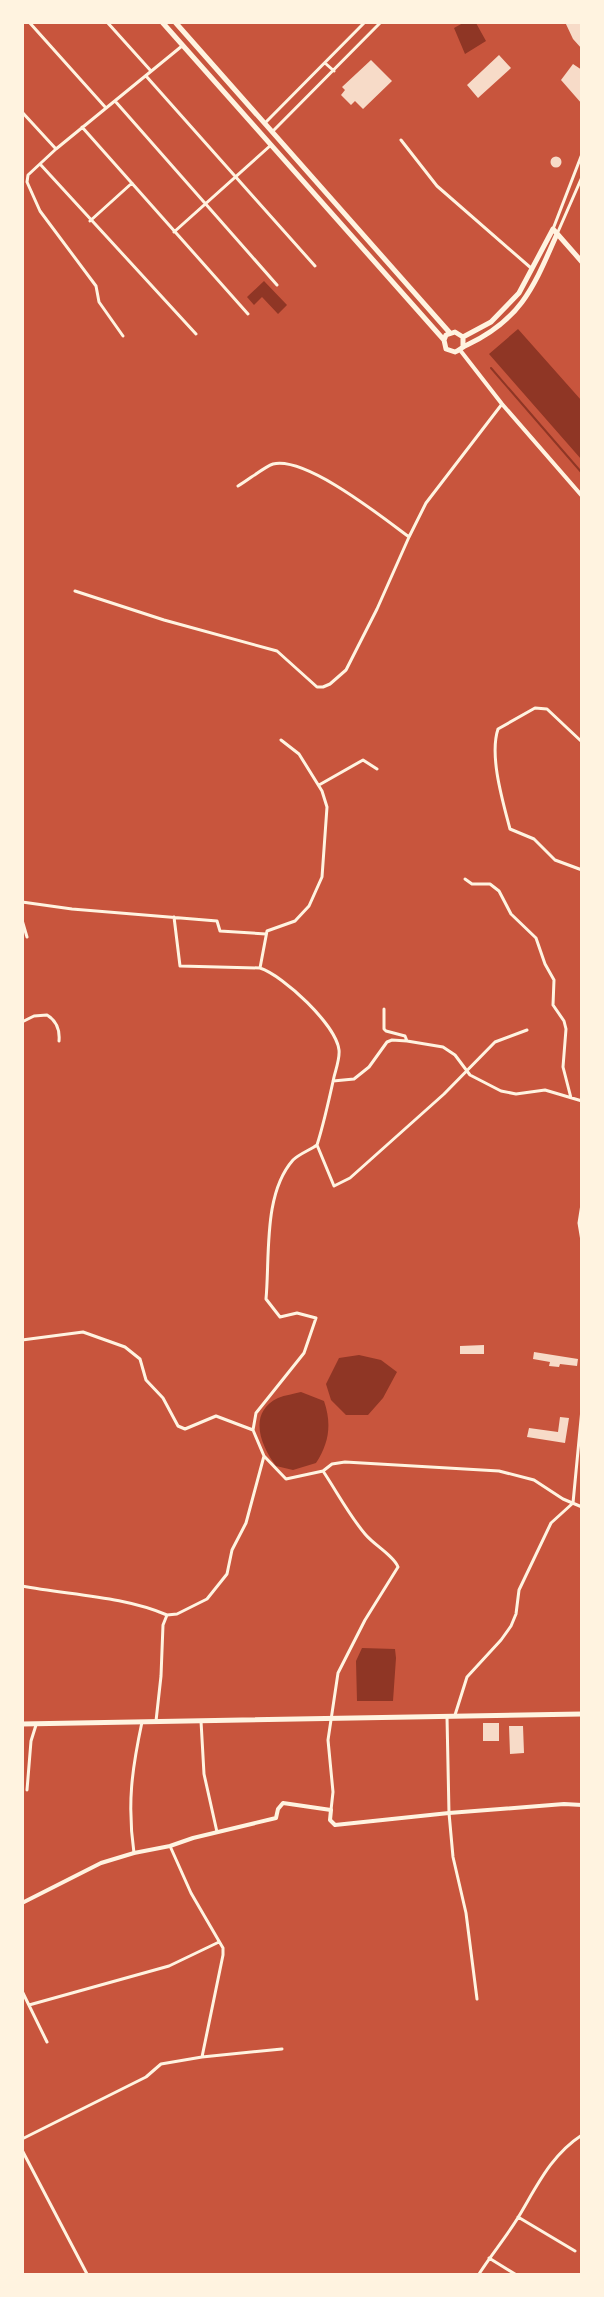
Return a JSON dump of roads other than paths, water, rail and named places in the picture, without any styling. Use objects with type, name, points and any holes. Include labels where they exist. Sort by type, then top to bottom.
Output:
[{"type":"main road","points":[[162,22],[444,340],[444,344],[450,351],[484,337],[512,315],[527,297],[555,231]]},
{"type":"main road","points":[[175,22],[450,333]]},
{"type":"main road","points":[[463,337],[491,322],[519,293],[555,231]]},
{"type":"main road","points":[[555,231],[582,262]]},
{"type":"main road","points":[[378,266],[385,260]]},
{"type":"main road","points":[[444,340],[450,333],[455,332],[463,337]]},
{"type":"main road","points":[[461,348],[463,337]]},
{"type":"main road","points":[[22,1724],[582,1714]]},
{"type":"street","points":[[29,22],[106,108]]},
{"type":"street","points":[[107,22],[151,72]]},
{"type":"street","points":[[264,124],[365,22]]},
{"type":"street","points":[[271,132],[381,22]]},
{"type":"street","points":[[123,336],[99,302],[96,286],[40,211],[27,182],[28,175],[82,127],[183,46]]},
{"type":"street","points":[[325,63],[334,70]]},
{"type":"street","points":[[146,76],[315,266]]},
{"type":"street","points":[[115,101],[277,285]]},
{"type":"street","points":[[22,112],[56,149]]},
{"type":"street","points":[[82,127],[248,314]]},
{"type":"street","points":[[400,140],[437,186],[532,269]]},
{"type":"street","points":[[174,232],[272,145]]},
{"type":"street","points":[[555,231],[582,154]]},
{"type":"street","points":[[40,164],[196,334]]},
{"type":"street","points":[[555,231],[582,177]]},
{"type":"street","points":[[90,221],[132,183]]},
{"type":"street","points":[[461,348],[502,404],[582,496]]},
{"type":"street","points":[[75,591],[164,620],[277,651],[318,687],[330,684],[346,670],[426,503],[502,404]]},
{"type":"street","points":[[238,486],[274,464],[302,467],[339,487],[409,537]]},
{"type":"street","points":[[582,742],[547,709],[535,708],[498,729],[494,741],[502,800],[510,829],[534,839],[555,860],[582,870]]},
{"type":"street","points":[[260,968],[267,931],[295,921],[309,906],[322,877],[327,807],[319,785],[299,754],[281,740]]},
{"type":"street","points":[[319,785],[363,760],[377,769]]},
{"type":"street","points":[[465,879],[472,884],[490,884],[499,891],[511,914],[536,938],[545,964],[554,980],[554,1005],[566,1029],[563,1068],[571,1098]]},
{"type":"street","points":[[22,902],[72,909],[217,921],[220,931],[266,934]]},
{"type":"street","points":[[174,917],[180,966],[260,968],[269,971],[302,994],[337,1040],[339,1052],[317,1145],[334,1186],[350,1178],[444,1094],[495,1042],[527,1030]]},
{"type":"street","points":[[22,920],[27,937]]},
{"type":"street","points":[[384,1009],[384,1029],[405,1036],[407,1041]]},
{"type":"street","points":[[22,1022],[34,1016],[47,1015],[57,1024],[60,1034],[59,1041]]},
{"type":"street","points":[[333,1081],[354,1078],[369,1067],[387,1042],[407,1041],[443,1047],[455,1055],[466,1072],[480,1082],[501,1091],[516,1094],[545,1090],[582,1101]]},
{"type":"street","points":[[317,1145],[294,1159],[280,1182],[274,1199],[266,1299],[280,1317],[297,1313],[316,1318],[304,1353],[256,1413],[253,1430],[264,1456],[286,1479],[323,1471],[332,1464],[345,1462],[499,1471],[534,1480],[582,1507]]},
{"type":"street","points":[[582,1204],[579,1223],[582,1240]]},
{"type":"street","points":[[22,1340],[83,1332],[126,1347],[140,1359],[146,1380],[163,1398],[178,1426],[184,1429],[216,1416],[253,1430]]},
{"type":"street","points":[[454,1717],[467,1677],[511,1626],[516,1614],[519,1590],[551,1523],[573,1503],[582,1409]]},
{"type":"street","points":[[22,1586],[122,1602],[151,1608],[167,1615],[177,1614],[207,1599],[227,1574],[232,1550],[246,1523],[264,1456]]},
{"type":"street","points":[[323,1471],[363,1533],[376,1547],[396,1561],[398,1567],[365,1620],[338,1673],[328,1740],[333,1792],[330,1820],[335,1825],[449,1812],[582,1804]]},
{"type":"street","points":[[156,1721],[163,1625],[167,1615]]},
{"type":"street","points":[[447,1717],[449,1812],[453,1857],[466,1913],[477,1999]]},
{"type":"street","points":[[201,1721],[204,1774],[217,1832]]},
{"type":"street","points":[[134,1853],[129,1799],[142,1722]]},
{"type":"street","points":[[27,1790],[31,1741],[36,1724]]},
{"type":"street","points":[[22,1903],[101,1863],[276,1818],[278,1809],[283,1803],[331,1810]]},
{"type":"street","points":[[170,1846],[191,1893],[219,1942],[223,1955],[202,2057]]},
{"type":"street","points":[[29,2005],[169,1966],[219,1942]]},
{"type":"street","points":[[22,1991],[47,2042]]},
{"type":"street","points":[[22,2139],[147,2077],[161,2064],[202,2057],[282,2049]]},
{"type":"street","points":[[479,2274],[518,2217],[536,2182],[557,2157],[582,2134]]},
{"type":"street","points":[[22,2150],[87,2274]]},
{"type":"street","points":[[518,2217],[575,2251]]},
{"type":"street","points":[[489,2258],[515,2274]]},
{"type":"waterway","points":[[491,368],[582,473]]}]
